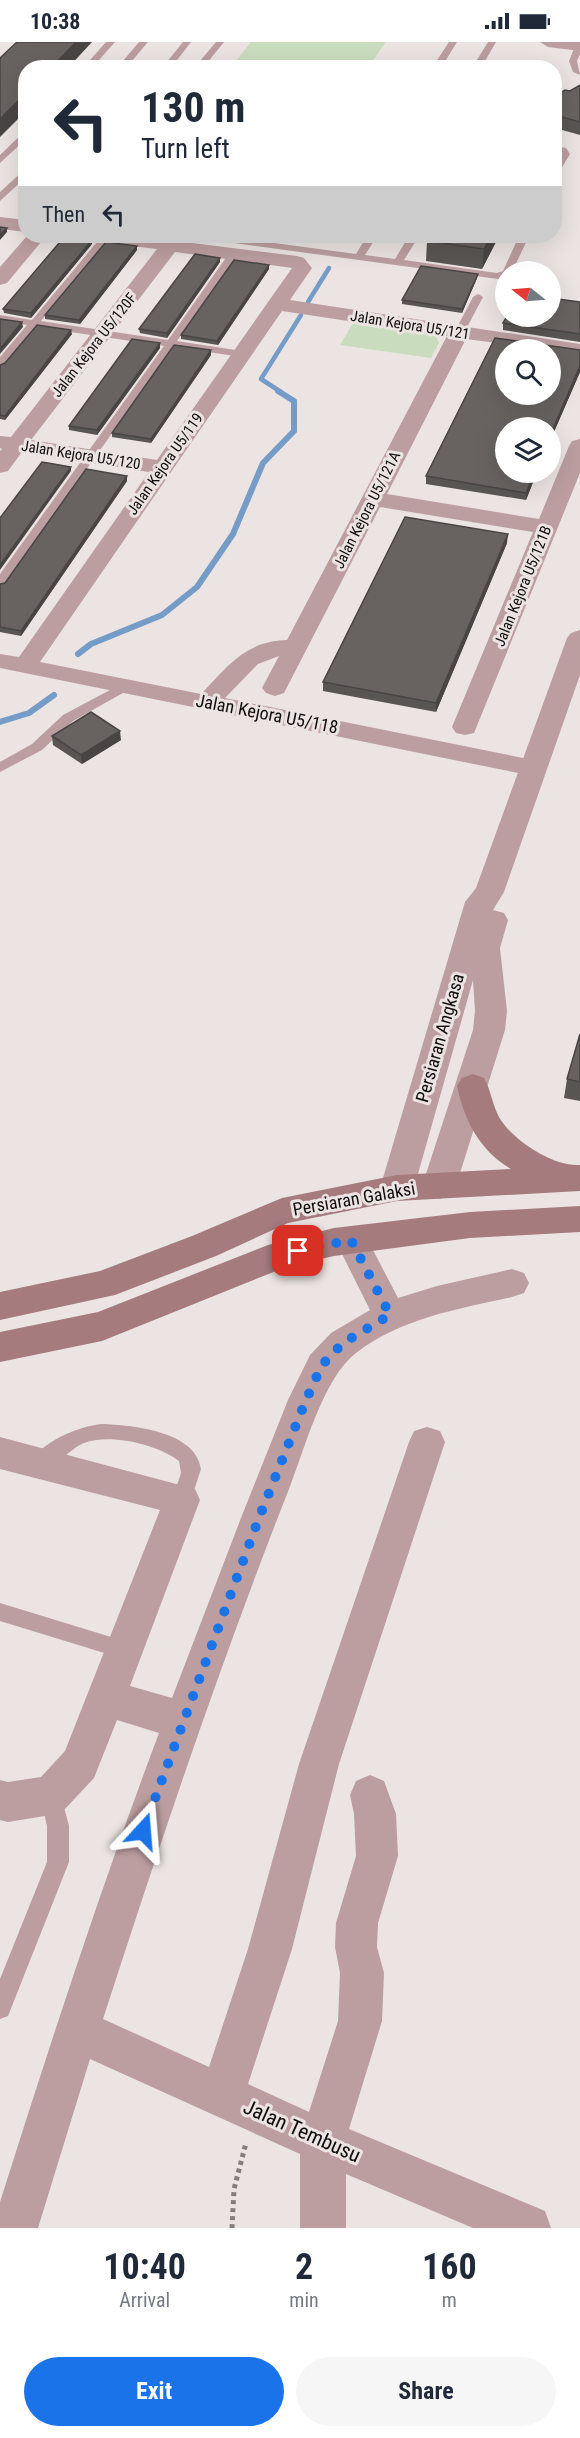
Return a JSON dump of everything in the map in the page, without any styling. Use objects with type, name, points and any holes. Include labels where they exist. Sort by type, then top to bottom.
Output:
[{"type":"main road","points":[[473,1086],[476,1107],[481,1118],[504,1147],[527,1162],[555,1173],[580,1178]]},
{"type":"main road","name":"Persiaran Galaksi","points":[[0,1306],[103,1285],[204,1246],[282,1211],[419,1192],[580,1178]]},
{"type":"main road","points":[[280,1255],[291,1240],[319,1224],[419,1192],[453,1207],[556,1209],[580,1219]]},
{"type":"main road","points":[[0,1347],[102,1326],[280,1255],[351,1240],[470,1225],[580,1219]]},
{"type":"street","points":[[548,42],[580,45]]},
{"type":"street","points":[[0,222],[18,225]]},
{"type":"street","points":[[0,279],[32,243]]},
{"type":"street","points":[[155,243],[170,245],[245,244]]},
{"type":"street","name":"Jalan Kejora U5/119","points":[[25,666],[302,268],[297,262],[245,244]]},
{"type":"street","name":"Jalan Kejora U5/120F","points":[[0,466],[9,443],[102,333],[170,245]]},
{"type":"street","name":"Jalan Kejora U5/121","points":[[277,304],[580,350]]},
{"type":"street","name":"Jalan Kejora U5/121A","points":[[275,688],[459,333]]},
{"type":"street","name":"Jalan Kejora U5/120","points":[[9,443],[163,468]]},
{"type":"street","name":"Jalan Kejora U5/121B","points":[[465,727],[580,446]]},
{"type":"street","points":[[373,499],[547,527]]},
{"type":"street","name":"Persiaran Angkasa","points":[[419,1192],[480,902],[489,892],[580,638]]},
{"type":"street","points":[[207,702],[249,659],[257,654],[277,647],[296,648]]},
{"type":"street","name":"Jalan Kejora U5/118","points":[[0,661],[533,768]]},
{"type":"street","name":"Persiaran Angkasa","points":[[419,1192],[473,1086],[489,1030],[491,1011],[485,948],[498,903],[489,892]]},
{"type":"street","points":[[351,1240],[390,1315]]},
{"type":"street","points":[[15,2228],[77,2030],[151,1809],[259,1518],[322,1365],[343,1343],[390,1315],[418,1305],[512,1282]]},
{"type":"street","points":[[239,2103],[270,1949],[319,1764],[427,1442]]},
{"type":"street","points":[[0,1453],[182,1500],[80,1764],[51,1795],[8,1802],[0,1800]]},
{"type":"street","points":[[105,1698],[185,1721]]},
{"type":"street","points":[[323,2228],[323,2141],[360,2021],[362,1973],[356,1947],[357,1923],[377,1856],[375,1814],[370,1795]]},
{"type":"street","name":"Jalan Tembusu","points":[[77,2030],[323,2141],[528,2228]]},
{"type":"lane","points":[[94,60],[111,42]]},
{"type":"lane","points":[[128,60],[144,42]]},
{"type":"lane","points":[[172,60],[187,42]]},
{"type":"lane","points":[[205,60],[220,42]]},
{"type":"lane","points":[[441,60],[453,42]]},
{"type":"lane","points":[[481,60],[492,42]]},
{"type":"lane","points":[[580,45],[573,61],[576,70],[580,72]]},
{"type":"lane","points":[[0,160],[18,141]]},
{"type":"lane","points":[[0,198],[18,179]]},
{"type":"lane","points":[[0,364],[97,243]]},
{"type":"lane","points":[[359,257],[368,243]]},
{"type":"lane","points":[[399,262],[410,243]]},
{"type":"lane","points":[[512,261],[520,243]]},
{"type":"lane","points":[[0,583],[171,343],[245,244],[495,276]]},
{"type":"lane","points":[[459,333],[478,297]]},
{"type":"lane","points":[[0,318],[242,354]]},
{"type":"lane","points":[[0,768],[38,747],[68,718],[124,686]]},
{"type":"lane","points":[[39,1464],[70,1441],[91,1433],[126,1434],[157,1440],[175,1446],[187,1455],[191,1467],[182,1500]]},
{"type":"lane","points":[[0,1612],[124,1650]]},
{"type":"lane","points":[[0,2008],[58,1862],[58,1826],[51,1795]]},
{"type":"path","points":[[232,2228],[239,2103]]},
{"type":"green space","points":[[251,42],[386,42],[373,60],[237,60]]},
{"type":"green space","points":[[353,323],[430,333],[436,336],[439,343],[431,358],[340,345]]},
{"type":"building","points":[[17,42],[76,42],[59,60],[18,60],[18,101],[0,119],[0,58]]},
{"type":"building","points":[[580,85],[580,122],[562,117],[562,92],[570,91]]},
{"type":"building","points":[[0,227],[7,228],[0,235]]},
{"type":"building","points":[[59,243],[89,243],[31,313],[3,309]]},
{"type":"building","points":[[105,243],[137,246],[79,320],[45,315]]},
{"type":"building","points":[[441,243],[487,243],[484,249]]},
{"type":"building","points":[[195,254],[220,258],[167,333],[139,329]]},
{"type":"building","points":[[234,260],[269,265],[217,341],[181,335]]},
{"type":"building","points":[[421,266],[478,274],[462,309],[402,300]]},
{"type":"building","points":[[561,299],[580,302],[580,334],[531,327],[561,327]]},
{"type":"building","points":[[0,319],[22,322],[0,349]]},
{"type":"building","points":[[37,325],[71,330],[5,416],[0,415],[0,365],[5,363]]},
{"type":"building","points":[[495,338],[502,339],[495,339],[495,405],[561,405],[561,347],[580,350],[580,366],[558,417],[495,417],[495,483],[530,483],[526,493],[426,476]]},
{"type":"building","points":[[132,339],[160,343],[97,430],[69,426]]},
{"type":"building","points":[[174,345],[211,350],[151,439],[112,433]]},
{"type":"building","points":[[42,462],[71,467],[0,565],[0,518]]},
{"type":"building","points":[[86,469],[127,476],[21,631],[0,627],[0,584],[5,583]]},
{"type":"building","points":[[405,517],[508,534],[436,703],[323,682]]},
{"type":"building","points":[[91,712],[120,731],[81,755],[52,736]]},
{"type":"building","points":[[580,1034],[580,1082],[567,1079]]},
{"type":"waterway","points":[[308,302],[329,268]]},
{"type":"waterway","points":[[281,392],[261,379],[301,315]]},
{"type":"waterway","points":[[78,654],[91,644],[162,615],[197,587],[233,534],[263,463],[294,431],[294,401],[278,391]]},
{"type":"waterway","points":[[0,722],[29,713],[54,695]]},
{"type":"route","points":[[143,1831],[259,1518],[322,1365],[343,1343],[390,1315],[376,1284],[351,1240],[298,1251]]}]
